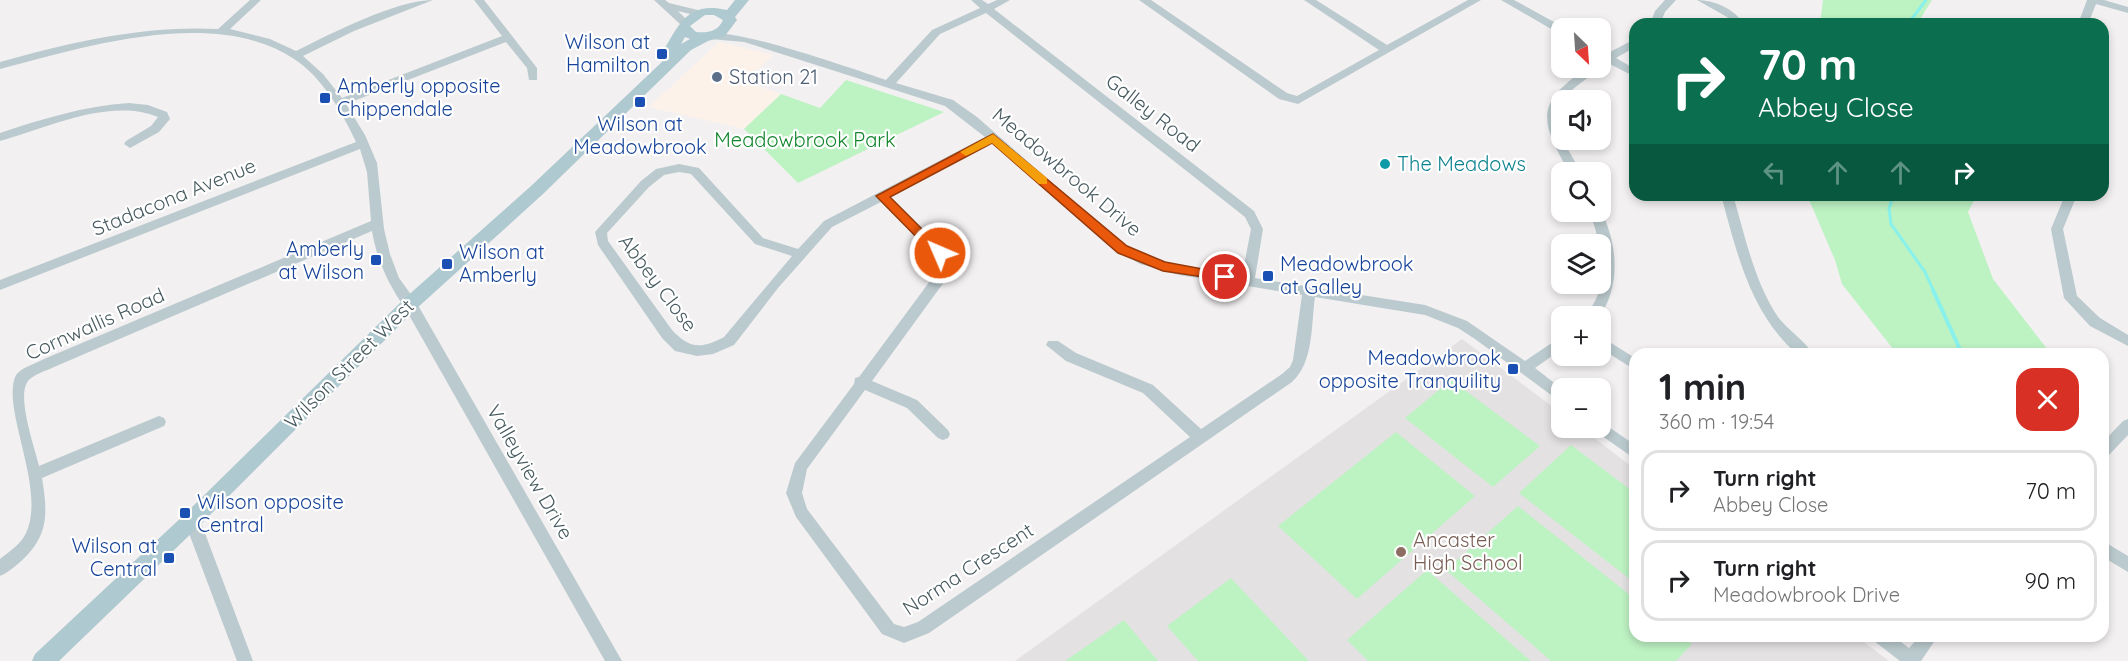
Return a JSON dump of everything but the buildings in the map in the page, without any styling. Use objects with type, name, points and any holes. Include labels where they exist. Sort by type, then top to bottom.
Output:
[{"type":"main road","points":[[707,37],[691,35],[685,26],[702,12],[730,0]]},
{"type":"main road","points":[[702,12],[720,11],[729,20],[742,0]]},
{"type":"main road","name":"Wilson Street West","points":[[43,661],[192,520],[410,304],[537,190],[686,47],[723,31],[729,20]]},
{"type":"main road","name":"Wilson Street West","points":[[660,71],[685,26]]},
{"type":"street","points":[[221,32],[256,0]]},
{"type":"street","points":[[296,55],[350,28],[428,0]]},
{"type":"street","points":[[479,0],[532,68],[533,78]]},
{"type":"street","name":"Galley Road","points":[[976,0],[1251,214],[1257,229],[1248,281]]},
{"type":"street","points":[[888,84],[936,32],[1005,0]]},
{"type":"street","points":[[1144,0],[1289,99],[1307,97],[1476,0]]},
{"type":"street","points":[[1309,0],[1387,50]]},
{"type":"street","points":[[1506,0],[1551,25]]},
{"type":"street","points":[[1657,18],[1660,11],[1671,0]]},
{"type":"street","points":[[1702,0],[1734,18]]},
{"type":"street","points":[[2085,18],[2092,0],[2128,10]]},
{"type":"street","points":[[662,2],[702,12]]},
{"type":"street","points":[[662,2],[685,26]]},
{"type":"street","name":"Meadowbrook Drive","points":[[729,20],[745,39]]},
{"type":"street","name":"Valleyview Drive","points":[[0,66],[71,46],[130,35],[221,32],[260,40],[296,55],[322,78],[362,144],[373,169],[376,224],[380,249],[394,285],[410,304],[614,661]]},
{"type":"street","points":[[339,103],[508,37]]},
{"type":"street","name":"Meadowbrook Drive","points":[[707,37],[745,39],[956,107],[1128,253],[1163,266],[1446,316],[1470,329],[1551,390]]},
{"type":"street","points":[[1611,54],[1629,45]]},
{"type":"street","points":[[1611,62],[1629,71]]},
{"type":"street","points":[[1570,162],[1553,132],[1552,107],[1563,89],[1579,78]]},
{"type":"street","points":[[0,137],[87,111],[115,108],[145,109],[163,115],[164,119],[155,129],[130,144]]},
{"type":"street","name":"Abbey Close","points":[[800,254],[759,241],[695,171],[679,168],[660,172],[645,184],[601,232],[602,242],[667,334],[680,348],[697,351],[713,349],[729,341],[800,254],[828,224],[993,138]]},
{"type":"street","name":"Stadacona Avenue","points":[[0,285],[362,144]]},
{"type":"street","name":"Norma Crescent","points":[[882,196],[940,253],[944,265],[939,279],[860,382],[800,467],[794,493],[801,512],[888,629],[904,635],[923,628],[1296,370],[1300,360],[1309,291]]},
{"type":"street","points":[[1729,201],[1761,303],[1780,331],[1799,348]]},
{"type":"street","points":[[2069,201],[2057,229],[2071,298],[2095,322],[2128,341]]},
{"type":"street","points":[[1598,222],[1609,273],[1608,294],[1600,306]]},
{"type":"street","name":"Cornwallis Road","points":[[0,569],[34,536],[38,518],[35,474],[15,395],[22,378],[49,363],[376,224]]},
{"type":"street","points":[[1053,345],[1071,357],[1148,389],[1200,436]]},
{"type":"street","points":[[1524,369],[1551,349]]},
{"type":"street","points":[[1611,349],[1629,361]]},
{"type":"street","points":[[860,382],[912,404],[943,434]]},
{"type":"street","points":[[35,474],[159,422]]},
{"type":"street","points":[[2109,446],[2128,425]]},
{"type":"street","points":[[1611,435],[1629,449]]},
{"type":"street","points":[[192,520],[245,661]]},
{"type":"street","points":[[2109,552],[2128,565]]},
{"type":"street","points":[[1888,642],[1912,660],[1926,642]]},
{"type":"shaded area","points":[[719,42],[773,55],[745,82],[781,94],[744,129],[649,107]]},
{"type":"shaded area","name":"Ancaster High School","points":[[1462,339],[1551,406],[1551,438],[1594,438],[1629,464],[1629,642],[1864,642],[1889,661],[1015,661]]},
{"type":"green space","points":[[1823,0],[1932,0],[1921,18],[1821,18]]},
{"type":"green space","name":"Meadowbrook Park","points":[[846,80],[944,112],[798,183],[744,129],[781,94],[820,108]]},
{"type":"green space","points":[[1810,201],[1974,201],[1968,212],[1993,279],[2046,348],[1892,348],[1842,284],[1835,260]]},
{"type":"green space","points":[[1451,380],[1540,446],[1493,487],[1405,418]]},
{"type":"green space","points":[[1396,432],[1475,496],[1357,599],[1278,526]]},
{"type":"green space","points":[[1571,445],[1629,488],[1629,578],[1519,493]]},
{"type":"green space","points":[[1518,506],[1629,594],[1629,642],[1689,642],[1692,644],[1676,661],[1551,661],[1446,570]]},
{"type":"green space","points":[[1427,570],[1531,661],[1368,661],[1347,640]]},
{"type":"green space","points":[[1231,578],[1309,661],[1198,661],[1167,626]]},
{"type":"green space","points":[[1124,620],[1158,661],[1065,661]]},
{"type":"waterway","points":[[1912,18],[1926,0]]},
{"type":"waterway","points":[[1891,201],[1889,209],[1891,224],[1925,272],[1934,292]]},
{"type":"waterway","points":[[1933,290],[1959,348]]},
{"type":"slow traffic","points":[[966,152],[993,138],[1043,181]]},
{"type":"place","name":"Wilson at Hamilton","points":[[662,54]]},
{"type":"place","name":"Station 21","points":[[717,77]]},
{"type":"place","name":"Amberly opposite Chippendale","points":[[325,98]]},
{"type":"place","name":"Wilson at Meadowbrook","points":[[640,102]]},
{"type":"place","name":"The Meadows","points":[[1385,164]]},
{"type":"place","name":"Amberly at Wilson","points":[[376,260]]},
{"type":"place","name":"Wilson at Amberly","points":[[447,264]]},
{"type":"place","name":"Meadowbrook at Galley","points":[[1268,276]]},
{"type":"place","name":"Meadowbrook opposite Tranquility","points":[[1513,369]]},
{"type":"place","name":"Wilson opposite Central","points":[[185,513]]},
{"type":"place","name":"Ancaster High School","points":[[1401,552]]},
{"type":"place","name":"Wilson at Central","points":[[169,558]]},
{"type":"route","points":[[940,253],[882,196],[993,138],[1122,249],[1145,261],[1163,266],[1225,277]]}]
